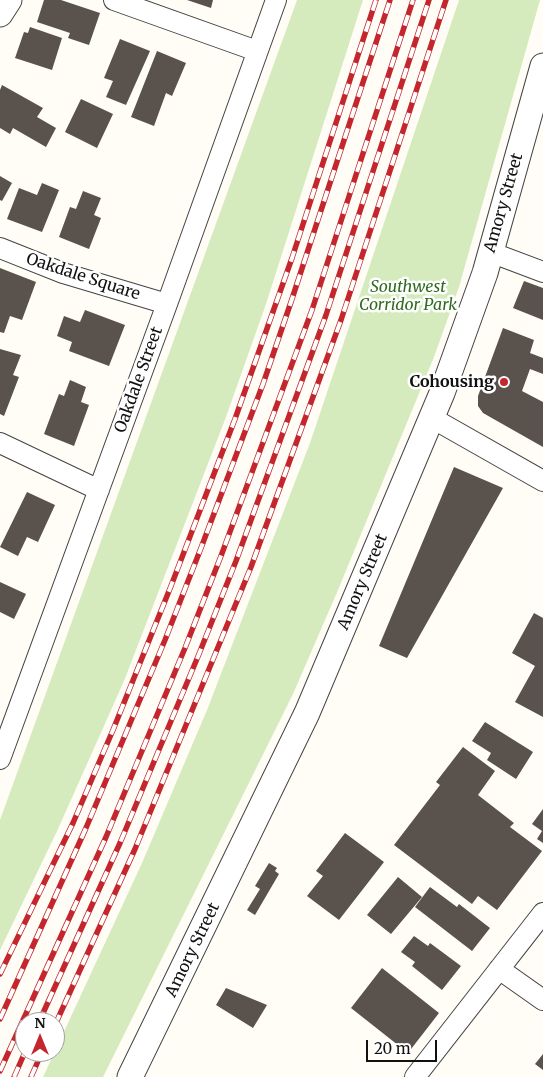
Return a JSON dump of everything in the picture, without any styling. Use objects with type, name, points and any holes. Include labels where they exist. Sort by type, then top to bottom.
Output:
[{"type":"street","points":[[0,14],[10,0]]},
{"type":"street","points":[[114,0],[257,51]]},
{"type":"street","name":"Oakdale Street","points":[[0,759],[276,0]]},
{"type":"street","name":"Amory Street","points":[[130,1077],[311,705],[432,418],[461,342],[490,252],[543,66]]},
{"type":"street","name":"Oakdale Square","points":[[0,248],[71,276],[167,304]]},
{"type":"street","points":[[490,252],[543,272]]},
{"type":"street","points":[[432,418],[543,481]]},
{"type":"street","points":[[0,443],[98,490]]},
{"type":"street","points":[[415,1077],[543,912]]},
{"type":"street","points":[[499,969],[543,1000]]},
{"type":"green space","points":[[297,0],[363,0],[266,304],[226,417],[124,681],[58,829],[0,950],[0,820]]},
{"type":"green space","name":"Southwest Corridor Park","points":[[459,0],[540,0],[459,287],[434,357],[293,694],[103,1077],[43,1077],[50,1062],[65,1062],[65,1029],[142,863],[207,710],[310,443]]},
{"type":"building","points":[[44,0],[61,0],[100,13],[89,45],[68,38],[70,33],[37,22]]},
{"type":"building","points":[[187,0],[213,0],[211,8]]},
{"type":"building","points":[[30,27],[62,38],[52,70],[15,58],[24,32],[28,33]]},
{"type":"building","points":[[120,39],[150,51],[126,105],[106,97],[113,81],[104,78]]},
{"type":"building","points":[[157,51],[186,63],[172,96],[166,93],[154,126],[131,117]]},
{"type":"building","points":[[2,85],[43,108],[37,117],[56,128],[46,147],[13,128],[10,134],[0,128],[0,90]]},
{"type":"building","points":[[81,99],[113,114],[97,148],[65,132]]},
{"type":"building","points":[[0,176],[12,183],[2,201],[0,200]]},
{"type":"building","points":[[42,183],[59,190],[42,232],[7,219],[19,188],[37,195]]},
{"type":"building","points":[[83,191],[101,198],[94,215],[101,218],[89,249],[59,237],[70,207],[76,209]]},
{"type":"building","points":[[0,268],[36,282],[22,320],[10,316],[4,333],[0,332]]},
{"type":"building","points":[[524,281],[543,288],[543,320],[513,308]]},
{"type":"building","points":[[85,310],[125,325],[109,366],[69,351],[72,342],[57,336],[64,316],[80,322]]},
{"type":"building","name":"Cohousing","points":[[503,328],[534,340],[530,353],[543,358],[543,374],[530,369],[522,391],[543,402],[543,447],[483,413],[478,406],[478,396]]},
{"type":"building","points":[[0,349],[21,355],[13,375],[19,377],[4,416],[0,414]]},
{"type":"building","points":[[70,380],[86,387],[81,402],[89,405],[74,446],[44,434],[59,394],[64,396]]},
{"type":"building","points":[[454,467],[503,488],[407,658],[379,646]]},
{"type":"building","points":[[27,492],[55,505],[38,542],[27,537],[18,556],[0,547]]},
{"type":"building","points":[[0,582],[26,594],[14,619],[0,612]]},
{"type":"building","points":[[534,613],[543,618],[543,717],[515,702],[535,666],[512,653]]},
{"type":"building","points":[[485,722],[533,752],[516,779],[487,760],[491,753],[472,741]]},
{"type":"building","points":[[463,747],[495,771],[478,795],[514,823],[510,827],[542,851],[497,910],[478,896],[472,904],[394,845],[440,785],[436,782]]},
{"type":"building","points":[[543,809],[543,843],[537,839],[542,831],[532,824]]},
{"type":"building","points":[[345,833],[384,862],[339,920],[307,896],[323,876],[316,871]]},
{"type":"building","points":[[269,863],[277,868],[275,871],[279,874],[255,915],[247,910],[260,889],[255,886]]},
{"type":"building","points":[[398,877],[422,897],[391,934],[367,915]]},
{"type":"building","points":[[430,887],[457,907],[459,904],[490,928],[472,951],[415,907]]},
{"type":"building","points":[[414,936],[428,946],[430,943],[461,966],[442,990],[412,966],[415,962],[401,952]]},
{"type":"building","points":[[382,968],[439,1013],[408,1053],[351,1008]]},
{"type":"building","points":[[226,988],[267,1005],[253,1028],[216,1005]]},
{"type":"building","points":[[543,1054],[543,1070],[535,1064]]},
{"type":"railway","points":[[0,974],[73,823],[171,586],[235,419],[292,258],[376,0]]},
{"type":"railway","points":[[0,1019],[86,828],[165,640],[201,548],[263,384],[390,0]]},
{"type":"railway","points":[[0,1071],[106,837],[185,648],[221,556],[312,310],[413,0]]},
{"type":"railway","points":[[44,1012],[120,843],[236,561],[326,315],[429,0]]},
{"type":"railway","points":[[61,1012],[135,849],[251,567],[341,320],[446,0]]},
{"type":"railway","points":[[14,1077],[21,1062]]},
{"type":"railway","points":[[31,1077],[38,1062]]},
{"type":"place","name":"Cohousing","points":[[504,382]]}]
